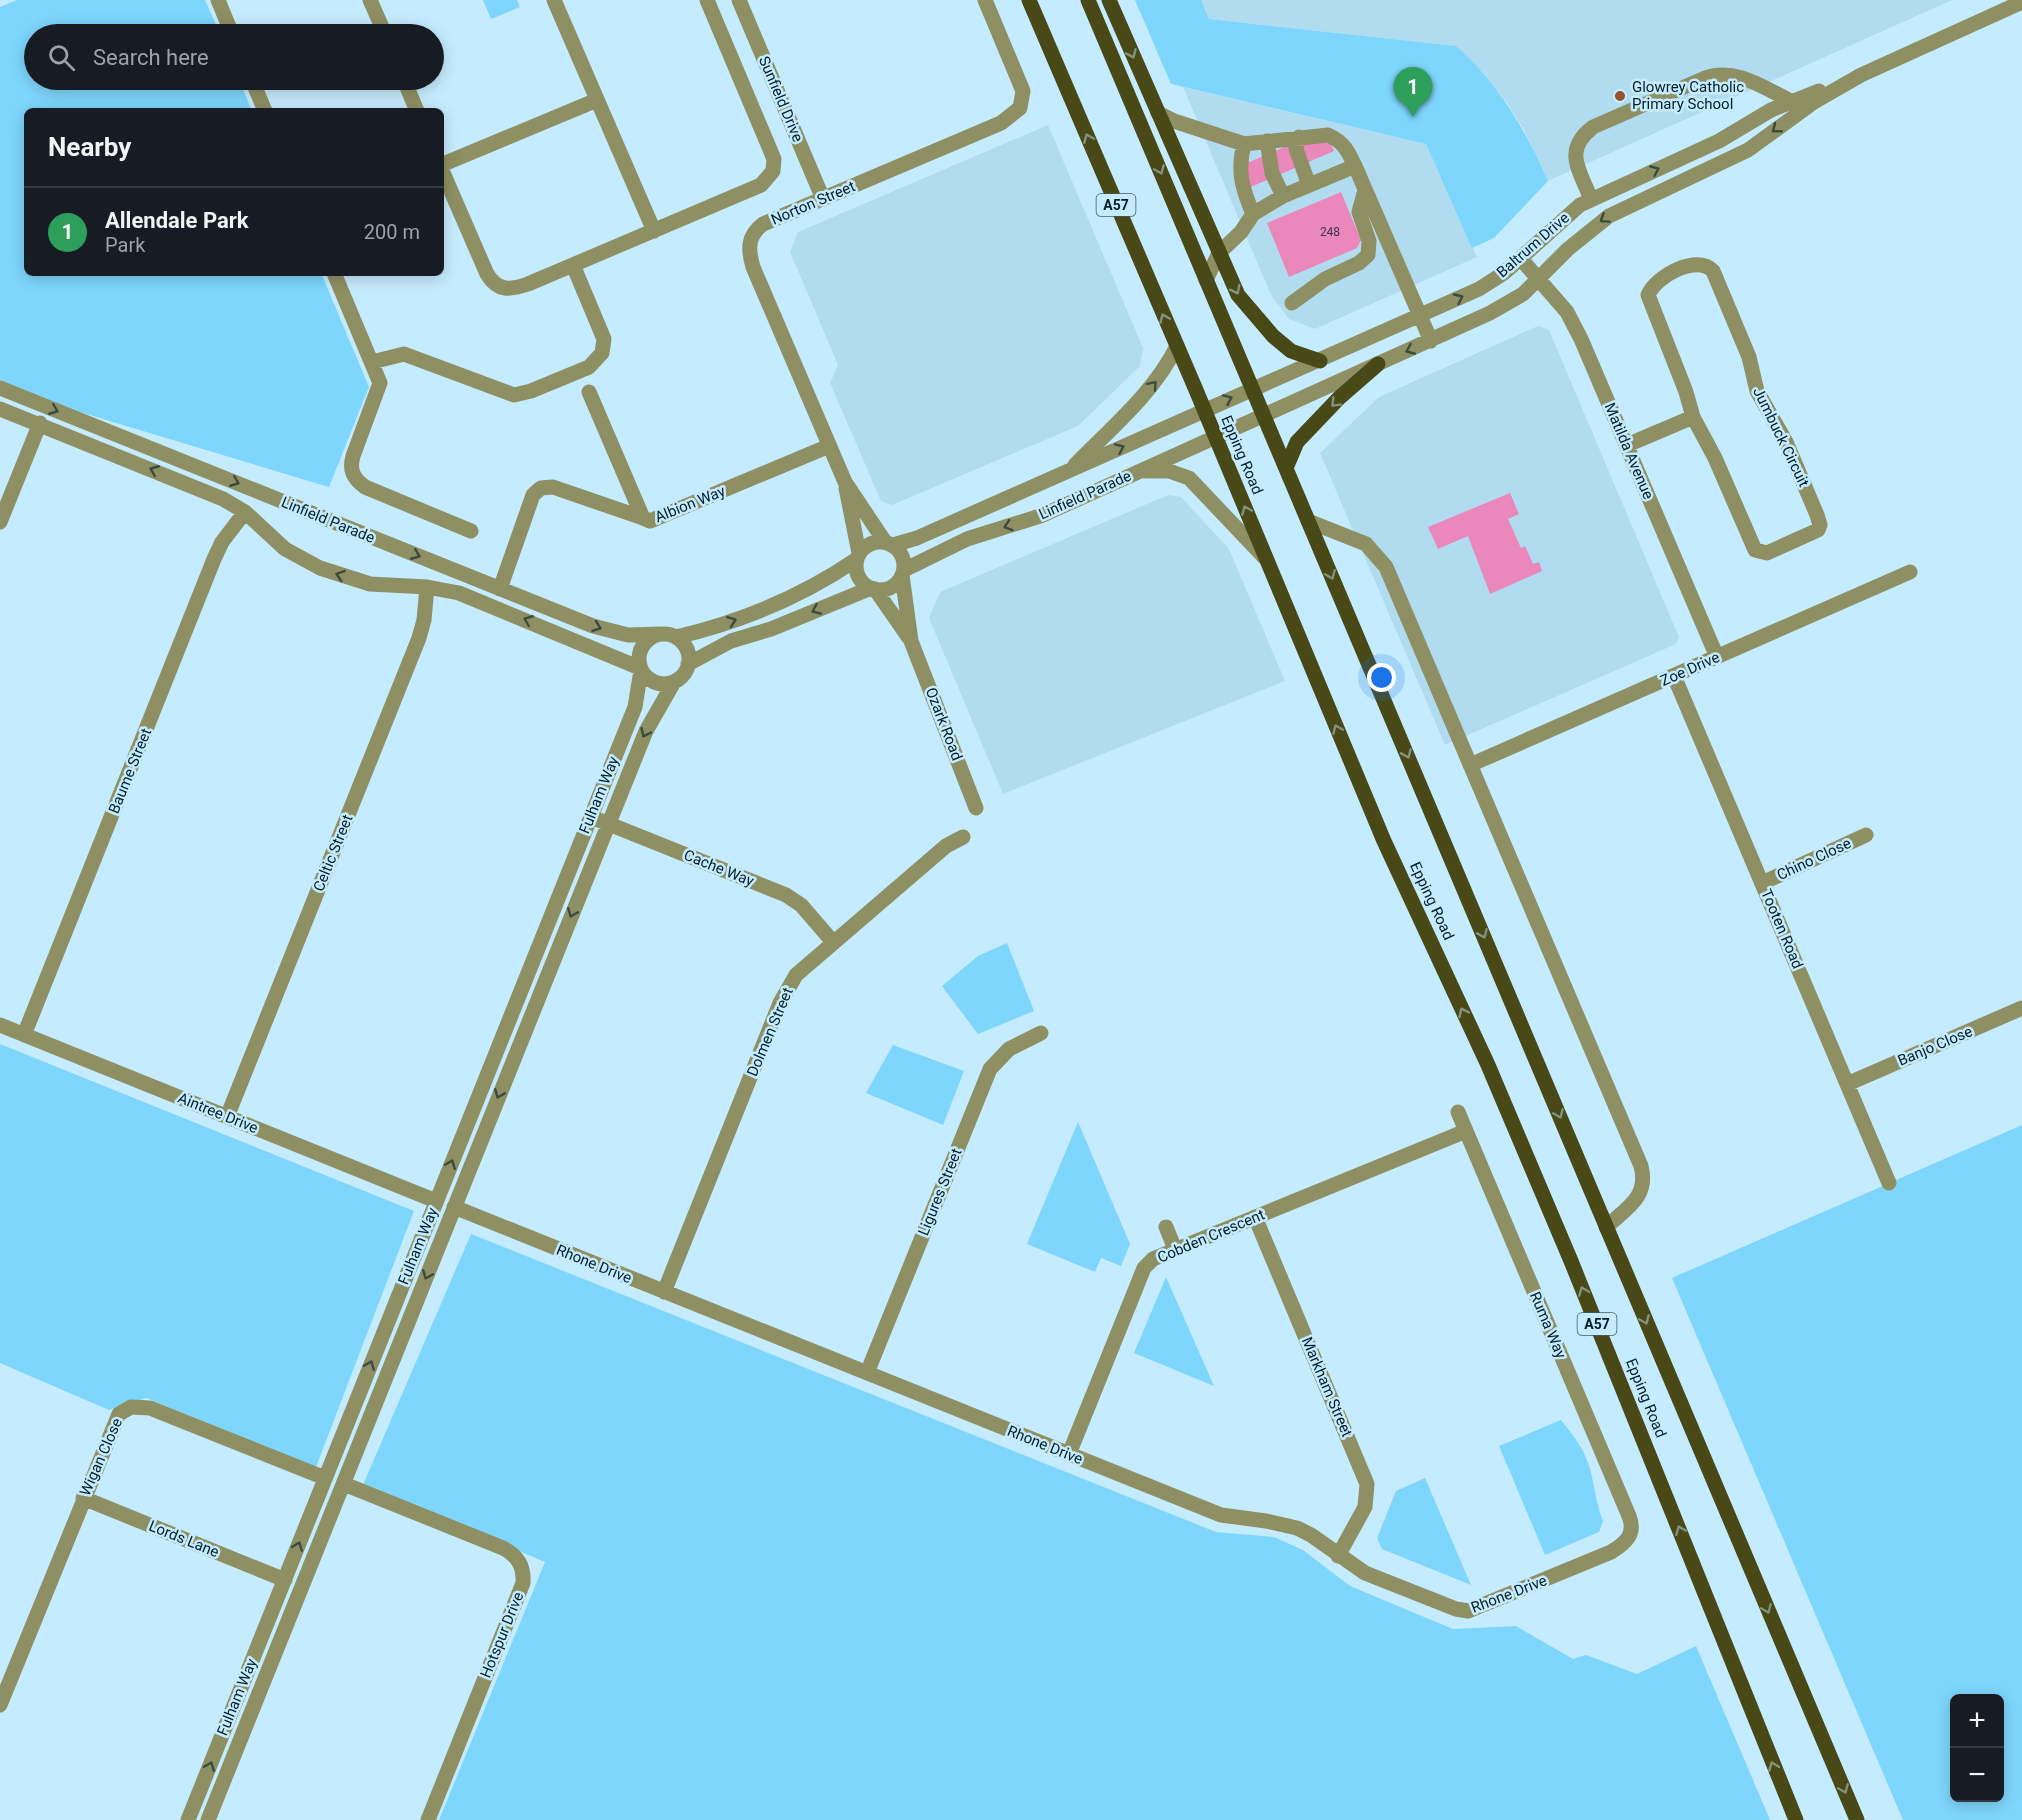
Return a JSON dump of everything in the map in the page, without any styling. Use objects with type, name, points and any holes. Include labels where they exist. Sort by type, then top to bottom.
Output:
[{"type":"main road","name":"Epping Road","points":[[1029,0],[1215,436],[1384,841],[1488,1065],[1567,1251],[1796,1820]]},
{"type":"main road","name":"Epping Road","points":[[1088,0],[1857,1820]]},
{"type":"main road","points":[[1109,0],[1238,295],[1273,336],[1291,351],[1320,360]]},
{"type":"main road","points":[[1286,468],[1297,442],[1339,398],[1378,364]]},
{"type":"street","points":[[218,0],[228,24]]},
{"type":"street","points":[[370,0],[381,24]]},
{"type":"street","points":[[554,0],[654,231]]},
{"type":"street","points":[[444,173],[481,261],[495,286],[505,289],[516,288],[573,265],[761,185],[768,179],[774,165],[772,153],[707,0]]},
{"type":"street","name":"Sunfield Drive","points":[[739,0],[823,199]]},
{"type":"street","name":"Norton Street","points":[[858,556],[844,482],[749,254],[750,238],[756,229],[1001,123],[1020,108],[1023,91],[985,0]]},
{"type":"street","name":"Baltrum Drive","points":[[1204,410],[1479,289],[1521,259],[1567,215],[1591,199],[1719,141],[1791,101],[1861,75],[2022,2]]},
{"type":"street","points":[[1591,199],[1575,153],[1580,138],[1593,127],[1705,78],[1720,75],[1746,78],[1791,101]]},
{"type":"street","name":"Baltrum Drive","points":[[1264,415],[1490,313],[1523,294],[1568,249],[1609,216],[1748,150],[1805,108],[1861,75]]},
{"type":"street","points":[[256,90],[264,108]]},
{"type":"street","points":[[408,90],[416,108]]},
{"type":"street","points":[[444,165],[597,100]]},
{"type":"street","points":[[1158,113],[1174,121],[1244,144],[1328,135],[1338,140],[1345,146],[1355,166],[1431,340]]},
{"type":"street","points":[[1299,138],[1296,149],[1309,185]]},
{"type":"street","points":[[1267,141],[1272,173],[1282,196]]},
{"type":"street","points":[[1244,144],[1239,164],[1241,187],[1253,214]]},
{"type":"street","points":[[1206,280],[1219,253],[1241,232],[1253,214],[1282,196],[1355,166]]},
{"type":"street","points":[[1292,303],[1325,279],[1359,263],[1368,255],[1370,241],[1359,212],[1365,190]]},
{"type":"street","name":"Matilda Avenue","points":[[1521,259],[1540,279],[1573,322],[1717,657]]},
{"type":"street","name":"Jumbuck Circuit","points":[[1700,264],[1713,271],[1749,357],[1757,391],[1786,442],[1818,515],[1820,525],[1818,530],[1767,553],[1755,550],[1715,458],[1693,417],[1686,392],[1648,295],[1659,280],[1700,264]]},
{"type":"street","points":[[372,362],[404,354],[514,395],[531,392],[589,366],[602,353],[604,339],[573,265]]},
{"type":"street","points":[[335,276],[378,376],[379,390],[353,456],[351,465],[354,477],[365,487],[471,531]]},
{"type":"street","points":[[1068,471],[1152,387],[1164,372],[1177,346]]},
{"type":"street","name":"Linfield Parade","points":[[0,388],[500,590],[614,633],[660,634]]},
{"type":"street","name":"Albion Way","points":[[589,392],[643,518],[650,521],[829,446]]},
{"type":"street","points":[[0,409],[40,423],[203,490],[245,512],[285,549],[320,568],[370,584],[427,587],[464,595],[640,669],[651,681],[659,684],[674,682],[681,678],[688,664],[687,648],[676,637]]},
{"type":"street","name":"Linfield Parade","points":[[889,544],[917,538],[1204,410]]},
{"type":"street","name":"Linfield Parade","points":[[903,572],[967,539],[1043,515],[1264,415]]},
{"type":"street","points":[[1627,446],[1693,417]]},
{"type":"street","points":[[0,522],[40,423]]},
{"type":"street","points":[[1139,471],[1169,471],[1189,478],[1267,560]]},
{"type":"street","name":"Norton Street","points":[[844,482],[889,544]]},
{"type":"street","points":[[500,590],[532,495],[541,488],[553,487],[643,518]]},
{"type":"street","name":"Baume Street","points":[[24,1035],[214,559],[222,542],[245,512]]},
{"type":"street","points":[[1308,521],[1366,544],[1381,559],[1641,1166],[1644,1187],[1640,1195],[1606,1227]]},
{"type":"street","points":[[640,669],[640,650],[645,643],[660,634],[676,637],[737,620],[824,581],[858,556],[871,543],[889,544],[902,556],[911,641]]},
{"type":"street","points":[[858,556],[857,573],[864,585],[873,589],[911,641]]},
{"type":"street","points":[[688,664],[731,641],[771,629],[873,589],[891,587],[903,572]]},
{"type":"street","name":"Zoe Drive","points":[[1470,765],[1910,573]]},
{"type":"street","name":"Celtic Street","points":[[227,1117],[419,638],[424,620],[427,587]]},
{"type":"street","name":"Ozark Road","points":[[911,641],[976,808]]},
{"type":"street","name":"Fulham Way","points":[[188,1820],[635,707],[640,669]]},
{"type":"street","name":"Tooten Road","points":[[1674,676],[1889,1183]]},
{"type":"street","name":"Fulham Way","points":[[208,1820],[608,823],[646,731],[674,682]]},
{"type":"street","name":"Cache Way","points":[[590,817],[786,895],[801,905],[833,942]]},
{"type":"street","name":"Chino Close","points":[[1762,883],[1866,835]]},
{"type":"street","name":"Dolmen Street","points":[[664,1292],[780,1002],[796,975],[946,846],[963,837]]},
{"type":"street","name":"Banjo Close","points":[[1848,1084],[2022,1008]]},
{"type":"street","name":"Aintree Drive","points":[[0,1025],[436,1201]]},
{"type":"street","name":"Ligures Street","points":[[867,1373],[990,1070],[1009,1049],[1041,1033]]},
{"type":"street","name":"Ruma Way","points":[[1458,1112],[1629,1516],[1632,1529],[1629,1538]]},
{"type":"street","name":"Cobden Crescent","points":[[1069,1454],[1144,1268],[1153,1259],[1466,1131]]},
{"type":"street","name":"Rhone Drive","points":[[454,1208],[1221,1515],[1297,1528],[1317,1538],[1365,1574],[1456,1609],[1468,1611],[1611,1552],[1629,1538]]},
{"type":"street","name":"Markham Street","points":[[1255,1217],[1367,1484],[1365,1507],[1338,1556]]},
{"type":"street","points":[[1166,1227],[1175,1249]]},
{"type":"street","name":"Wigan Close","points":[[0,1705],[114,1420],[125,1410],[140,1406],[325,1478]]},
{"type":"street","name":"Hotspur Drive","points":[[344,1484],[503,1548],[518,1558],[524,1574],[523,1583],[428,1820]]},
{"type":"street","name":"Lords Lane","points":[[83,1498],[285,1580]]},
{"type":"shaded area","points":[[17,0],[205,0],[216,24],[24,24],[24,90],[243,90],[251,108],[24,108],[24,276],[322,276],[369,387],[329,487],[0,388],[0,7]]},
{"type":"shaded area","points":[[483,0],[517,0],[520,7],[491,19]]},
{"type":"shaded area","points":[[1135,0],[1201,0],[1209,19],[1456,46],[1485,76],[1510,108],[1548,181],[1494,238],[1472,248],[1426,144],[1171,84]]},
{"type":"shaded area","name":"Glowrey Catholic Primary School","points":[[1201,0],[1952,0],[1548,181],[1524,130],[1508,104],[1483,73],[1456,46],[1209,19]]},
{"type":"shaded area","points":[[1183,87],[1426,144],[1477,257],[1315,329],[1289,319],[1271,295]]},
{"type":"shaded area","points":[[1048,125],[1143,348],[1140,366],[1078,426],[892,505],[881,501],[830,383],[838,365],[790,252],[798,232]]},
{"type":"shaded area","points":[[1538,326],[1549,330],[1679,637],[1676,644],[1445,745],[1320,453],[1379,397]]},
{"type":"shaded area","points":[[1168,495],[1181,497],[1229,549],[1285,681],[1003,794],[929,618],[940,592]]},
{"type":"shaded area","points":[[1007,943],[1034,1011],[978,1034],[942,986],[978,956]]},
{"type":"shaded area","points":[[0,1044],[414,1211],[316,1467],[146,1398],[109,1410],[0,1363]]},
{"type":"shaded area","points":[[893,1045],[964,1071],[943,1125],[866,1093]]},
{"type":"shaded area","points":[[1078,1122],[1130,1244],[1121,1266],[1101,1258],[1095,1272],[1027,1244]]},
{"type":"shaded area","points":[[2022,1125],[2022,1820],[1903,1820],[1672,1278]]},
{"type":"shaded area","points":[[471,1234],[1216,1532],[1274,1537],[1303,1550],[1350,1586],[1453,1629],[1516,1626],[1573,1659],[1586,1655],[1637,1674],[1696,1646],[1770,1820],[439,1820],[545,1562],[363,1485]]},
{"type":"shaded area","points":[[1166,1277],[1214,1386],[1134,1353]]},
{"type":"shaded area","points":[[1561,1420],[1578,1443],[1588,1462],[1603,1521],[1599,1532],[1545,1555],[1499,1446]]},
{"type":"shaded area","points":[[1425,1478],[1471,1585],[1382,1549],[1377,1538],[1396,1491]]},
{"type":"building","points":[[1325,130],[1334,151],[1244,190],[1235,168]]},
{"type":"building","points":[[1341,192],[1361,240],[1357,248],[1289,277],[1267,223]]},
{"type":"building","points":[[1510,493],[1519,514],[1508,519],[1521,548],[1525,546],[1533,564],[1539,562],[1542,571],[1490,594],[1468,536],[1438,549],[1428,527]]},
{"type":"place","name":"Glowrey Catholic Primary School","points":[[1620,96]]},
{"type":"place","name":"Allendale Park","points":[[1413,117]]}]
